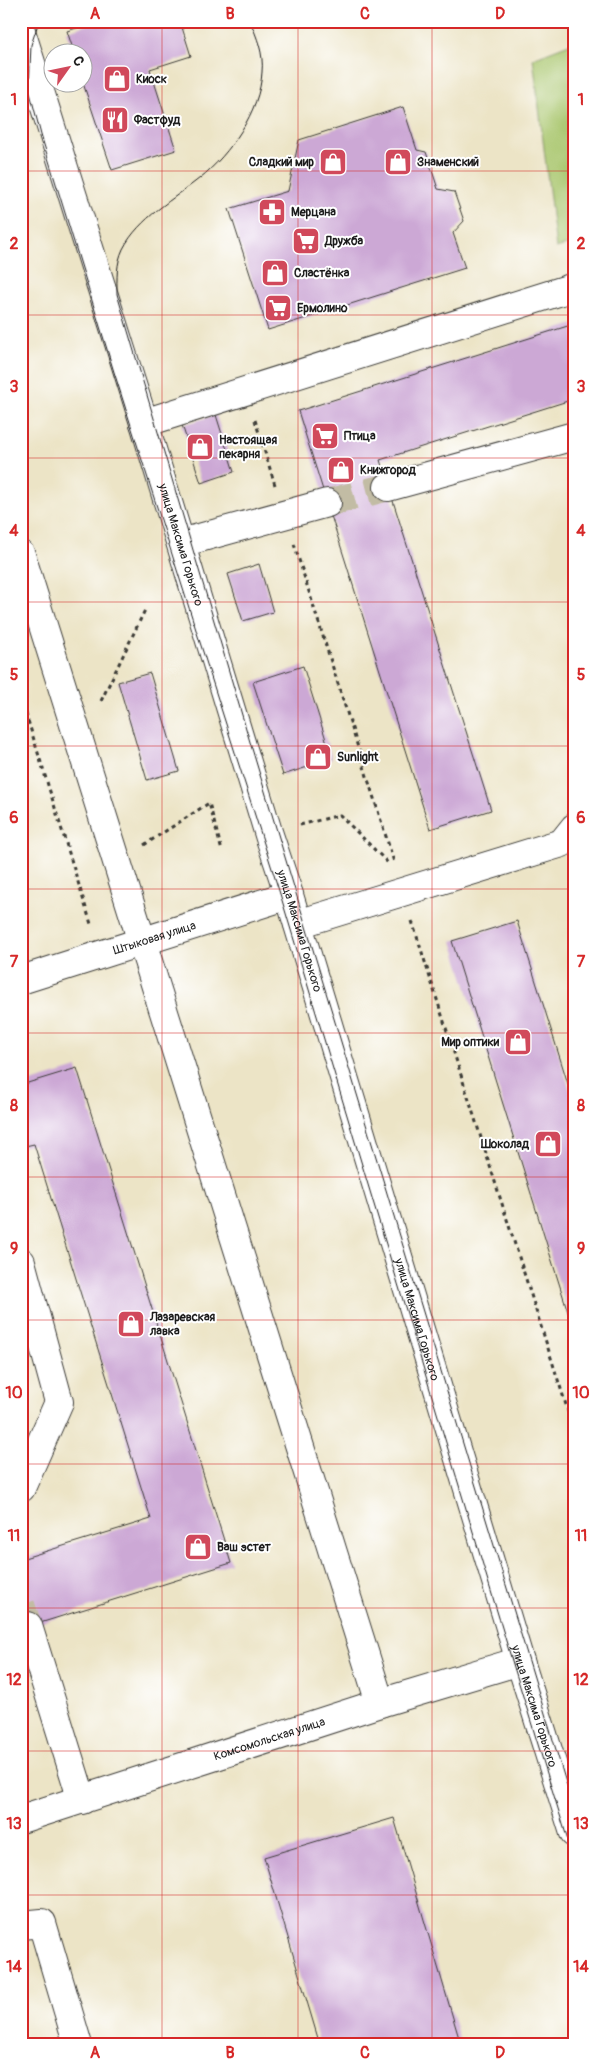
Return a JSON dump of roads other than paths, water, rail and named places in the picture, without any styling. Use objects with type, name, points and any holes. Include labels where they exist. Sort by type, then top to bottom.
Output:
[{"type":"main road","name":"улица Максима Горького","points":[[21,31],[298,924],[520,1661],[574,1833]]},
{"type":"main road","points":[[144,423],[574,286]]},
{"type":"main road","points":[[388,487],[574,436]]},
{"type":"main road","points":[[181,543],[327,503]]},
{"type":"main road","points":[[21,555],[380,1703]]},
{"type":"main road","points":[[298,924],[400,882],[562,843],[574,828]]},
{"type":"main road","name":"Штыковая улица","points":[[21,980],[289,895]]},
{"type":"main road","points":[[21,1262],[59,1402],[21,1488]]},
{"type":"main road","points":[[28,1626],[82,1800]]},
{"type":"main road","name":"Комсомольская улица","points":[[21,1820],[380,1703],[520,1661]]},
{"type":"main road","points":[[21,1925],[42,1923],[78,2045]]},
{"type":"tunnel","points":[[327,503],[388,487]]},
{"type":"tunnel","points":[[21,1605],[28,1626]]},
{"type":"tram line","points":[[39,21],[31,45],[29,89],[41,135],[114,372],[281,897],[574,1860]]},
{"type":"tram line","points":[[250,21],[259,46],[262,72],[256,102],[242,131],[211,168],[148,218],[130,238],[119,260],[117,294],[250,742],[574,1809]]},
{"type":"place","name":"Киоск","points":[[117,79]]},
{"type":"place","name":"Фастфуд","points":[[115,120]]},
{"type":"place","name":"Сладкий мир","points":[[333,162]]},
{"type":"place","name":"Знаменский","points":[[398,162]]},
{"type":"place","name":"Мерцана","points":[[272,212]]},
{"type":"place","name":"Дружба","points":[[306,241]]},
{"type":"place","name":"Сластёнка","points":[[275,273]]},
{"type":"place","name":"Ермолино","points":[[278,308]]},
{"type":"place","name":"Птица","points":[[325,436]]},
{"type":"place","name":"Настоящая пекарня","points":[[200,447]]},
{"type":"place","name":"Книжгород","points":[[341,470]]},
{"type":"place","name":"Sunlight","points":[[318,757]]},
{"type":"place","name":"Мир оптики","points":[[518,1042]]},
{"type":"place","name":"Шоколад","points":[[548,1144]]},
{"type":"place","name":"Лазаревская лавка","points":[[131,1324]]},
{"type":"place","name":"Ваш эстет","points":[[198,1547]]}]
